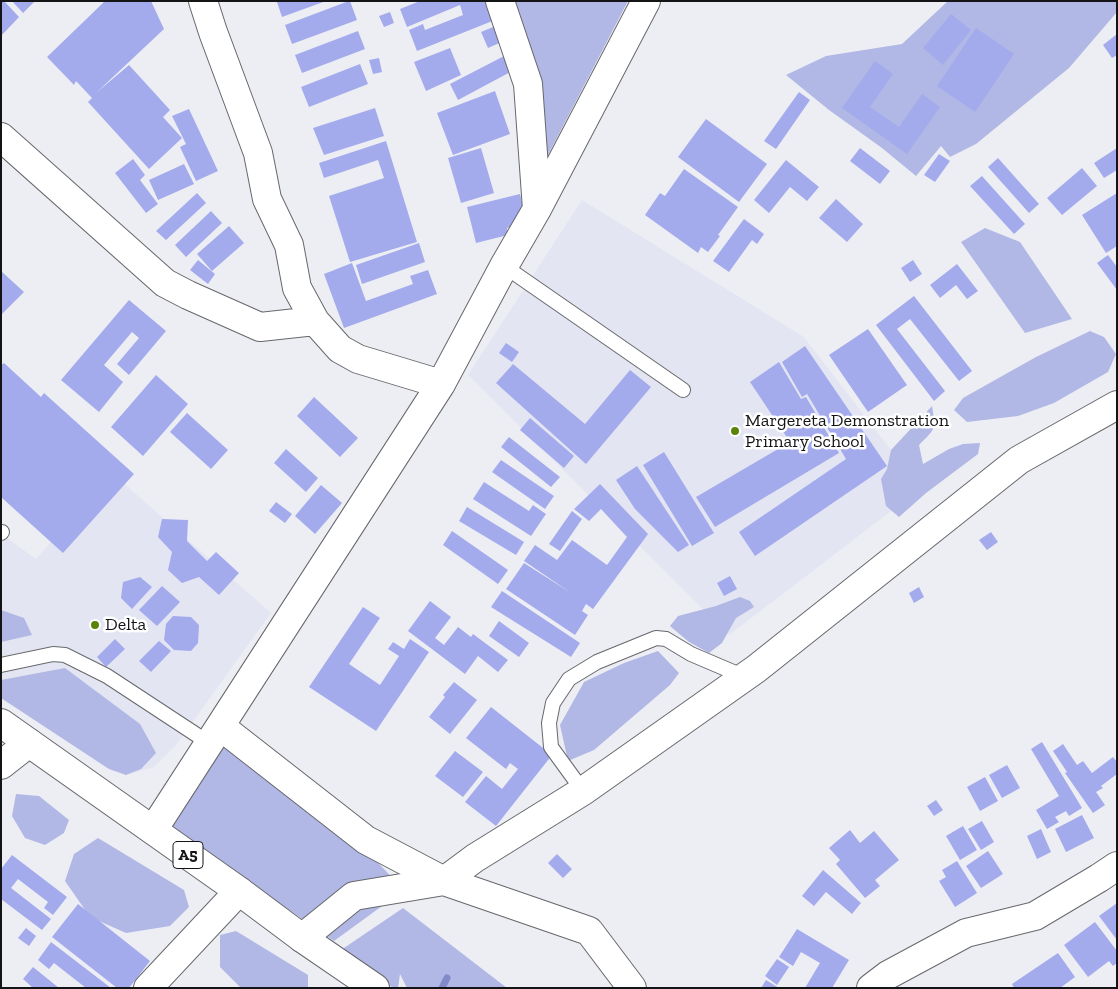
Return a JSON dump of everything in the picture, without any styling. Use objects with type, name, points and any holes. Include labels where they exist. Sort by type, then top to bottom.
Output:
[{"type":"main road","points":[[203,1],[258,154],[267,199],[288,245],[297,288],[315,321],[340,349],[358,359],[441,384]]},
{"type":"main road","points":[[500,1],[528,84],[537,209]]},
{"type":"main road","points":[[153,830],[441,384],[504,266],[537,209],[646,1]]},
{"type":"main road","points":[[1,137],[165,283],[260,328],[315,321]]},
{"type":"main road","points":[[302,938],[354,896],[444,881],[475,858],[583,791],[745,677],[1019,460],[1117,406]]},
{"type":"main road","name":"A5","points":[[1,723],[375,988]]},
{"type":"main road","points":[[215,735],[366,840],[444,881],[589,932],[632,988]]},
{"type":"main road","points":[[1,765],[29,743]]},
{"type":"main road","points":[[871,988],[888,975],[966,933],[1035,916],[1117,866]]},
{"type":"main road","points":[[148,988],[239,892]]},
{"type":"lane","points":[[504,266],[684,390]]},
{"type":"lane","points":[[583,791],[551,747],[550,723],[553,703],[569,679],[597,662],[656,638],[666,640],[691,654],[745,677]]},
{"type":"lane","points":[[1,665],[53,654],[65,655],[215,735]]},
{"type":"shaded area","points":[[500,1],[628,1],[537,176]]},
{"type":"shaded area","points":[[948,1],[1117,1],[1117,12],[1069,68],[976,144],[950,157],[941,146],[916,176],[786,75],[826,56],[902,44]]},
{"type":"shaded area","points":[[582,200],[804,337],[891,450],[924,486],[729,635],[468,375]]},
{"type":"shaded area","points":[[985,228],[1020,242],[1072,319],[1025,333],[961,242]]},
{"type":"shaded area","points":[[1090,331],[1104,337],[1116,354],[1108,372],[1054,403],[1018,416],[967,422],[954,410],[963,398],[1036,357]]},
{"type":"shaded area","points":[[932,406],[934,424],[932,432],[919,445],[923,464],[949,449],[963,444],[980,443],[978,454],[926,493],[899,517],[886,506],[881,479],[887,469],[891,450]]},
{"type":"shaded area","points":[[112,473],[271,613],[176,745],[154,767],[126,775],[109,769],[1,698],[1,543],[7,538],[36,559]]},
{"type":"shaded area","points":[[740,597],[750,601],[754,607],[736,618],[722,643],[709,653],[689,642],[670,626],[678,616],[716,606]]},
{"type":"shaded area","points":[[1,610],[24,618],[32,635],[1,642]]},
{"type":"shaded area","points":[[658,651],[679,673],[670,685],[594,750],[568,761],[560,725],[584,682],[624,663]]},
{"type":"shaded area","points":[[65,668],[140,724],[156,753],[141,769],[126,775],[109,769],[1,698],[1,680]]},
{"type":"shaded area","points":[[223,736],[362,846],[404,890],[334,941],[166,824]]},
{"type":"shaded area","points":[[16,794],[39,796],[69,820],[64,833],[45,845],[25,838],[12,816]]},
{"type":"shaded area","points":[[98,838],[184,890],[189,907],[170,926],[126,933],[90,917],[65,881],[74,854]]},
{"type":"shaded area","points":[[403,908],[507,988],[407,988],[400,974],[398,988],[393,988],[341,950]]},
{"type":"shaded area","points":[[236,931],[308,975],[308,988],[241,988],[220,967],[220,935]]},
{"type":"building","points":[[1,1],[4,1],[19,17],[1,36]]},
{"type":"building","points":[[12,1],[35,1],[23,13]]},
{"type":"building","points":[[105,1],[151,1],[164,29],[96,93],[129,65],[170,110],[163,117],[182,138],[149,169],[88,102],[92,98],[76,81],[74,85],[47,57]]},
{"type":"building","points":[[326,1],[282,17],[277,2]]},
{"type":"building","points":[[350,1],[357,20],[292,44],[285,25]]},
{"type":"building","points":[[420,1],[494,1],[500,18],[417,51],[409,30],[423,24],[425,30],[463,15],[460,5],[407,27],[400,9]]},
{"type":"building","points":[[390,12],[394,23],[384,27],[379,16]]},
{"type":"building","points":[[951,14],[971,30],[943,65],[923,48]]},
{"type":"building","points":[[498,25],[504,41],[488,48],[481,32]]},
{"type":"building","points":[[976,28],[1014,54],[975,112],[937,86]]},
{"type":"building","points":[[358,31],[365,49],[302,73],[295,55]]},
{"type":"building","points":[[1117,34],[1117,55],[1112,58],[1103,45]]},
{"type":"building","points":[[450,48],[461,75],[426,91],[414,62]]},
{"type":"building","points":[[508,54],[516,69],[458,100],[450,84]]},
{"type":"building","points":[[379,58],[382,72],[373,74],[369,60]]},
{"type":"building","points":[[875,61],[893,74],[870,107],[899,127],[922,94],[940,107],[907,154],[842,108]]},
{"type":"building","points":[[360,64],[368,84],[309,107],[301,87]]},
{"type":"building","points":[[495,91],[510,134],[453,155],[437,113]]},
{"type":"building","points":[[799,92],[810,100],[776,149],[764,141]]},
{"type":"building","points":[[375,108],[384,136],[324,155],[313,128]]},
{"type":"building","points":[[189,109],[218,171],[196,181],[180,147],[186,144],[172,116]]},
{"type":"building","points":[[706,119],[767,164],[739,202],[678,157]]},
{"type":"building","points":[[386,141],[417,242],[350,262],[329,196],[384,178],[378,160],[324,178],[319,163]]},
{"type":"building","points":[[481,148],[494,193],[461,203],[448,158]]},
{"type":"building","points":[[860,148],[890,171],[880,184],[850,161]]},
{"type":"building","points":[[1117,148],[1117,170],[1104,178],[1094,163]]},
{"type":"building","points":[[939,154],[950,161],[935,182],[924,175]]},
{"type":"building","points":[[998,158],[1039,204],[1029,213],[988,167]]},
{"type":"building","points":[[133,159],[145,175],[140,180],[158,204],[146,213],[115,173]]},
{"type":"building","points":[[786,160],[819,187],[807,201],[790,187],[769,213],[754,200]]},
{"type":"building","points":[[184,164],[194,184],[158,200],[149,180]]},
{"type":"building","points":[[1082,168],[1097,186],[1062,215],[1047,198]]},
{"type":"building","points":[[684,169],[738,207],[708,252],[701,247],[698,253],[645,215],[660,193],[665,196]]},
{"type":"building","points":[[982,176],[1025,224],[1014,234],[970,186]]},
{"type":"building","points":[[197,193],[206,203],[166,240],[156,231]]},
{"type":"building","points":[[1117,193],[1117,246],[1106,253],[1082,215]]},
{"type":"building","points":[[520,194],[527,223],[507,228],[508,235],[476,243],[467,207]]},
{"type":"building","points":[[836,199],[863,224],[847,242],[819,218]]},
{"type":"building","points":[[211,211],[222,223],[186,257],[175,245]]},
{"type":"building","points":[[744,219],[764,234],[757,244],[752,240],[729,272],[713,261]]},
{"type":"building","points":[[229,226],[244,243],[212,271],[197,254]]},
{"type":"building","points":[[419,243],[425,262],[362,284],[356,265]]},
{"type":"building","points":[[1108,255],[1117,267],[1117,290],[1097,263]]},
{"type":"building","points":[[198,260],[215,274],[208,284],[190,270]]},
{"type":"building","points":[[913,260],[922,274],[910,282],[901,268]]},
{"type":"building","points":[[352,263],[366,301],[413,284],[410,276],[428,270],[437,294],[344,328],[324,274]]},
{"type":"building","points":[[957,264],[978,291],[967,299],[956,285],[940,298],[930,285]]},
{"type":"building","points":[[1,271],[24,292],[1,315]]},
{"type":"building","points":[[914,296],[972,371],[959,381],[910,319],[897,329],[945,391],[934,401],[876,325]]},
{"type":"building","points":[[129,300],[166,331],[129,375],[117,364],[139,338],[132,332],[104,365],[123,382],[99,412],[61,380]]},
{"type":"building","points":[[868,329],[907,385],[868,412],[829,355]]},
{"type":"building","points":[[506,343],[519,352],[512,362],[499,353]]},
{"type":"building","points":[[805,346],[887,466],[755,556],[739,532],[846,459],[807,394],[802,397],[782,362]]},
{"type":"building","points":[[779,362],[801,399],[806,397],[839,453],[715,527],[696,497],[790,442],[750,382]]},
{"type":"building","points":[[4,363],[41,397],[44,393],[134,474],[63,553],[1,497],[1,365]]},
{"type":"building","points":[[513,364],[585,424],[630,370],[651,387],[586,464],[496,383]]},
{"type":"building","points":[[156,375],[188,404],[143,456],[111,427]]},
{"type":"building","points":[[314,397],[358,438],[340,457],[297,416]]},
{"type":"building","points":[[187,413],[228,450],[211,469],[170,432]]},
{"type":"building","points":[[530,418],[574,456],[564,468],[520,430]]},
{"type":"building","points":[[509,437],[560,477],[551,487],[501,447]]},
{"type":"building","points":[[286,449],[318,478],[306,492],[274,463]]},
{"type":"building","points":[[664,452],[714,533],[692,546],[643,465]]},
{"type":"building","points":[[501,460],[554,496],[545,509],[492,472]]},
{"type":"building","points":[[637,466],[689,545],[678,552],[635,509],[616,480]]},
{"type":"building","points":[[484,482],[529,511],[533,505],[546,514],[531,536],[473,499]]},
{"type":"building","points":[[600,484],[648,534],[593,609],[586,604],[582,611],[588,615],[575,635],[506,589],[524,563],[571,593],[524,561],[535,545],[557,560],[572,540],[607,565],[627,537],[601,509],[589,521],[574,509]]},
{"type":"building","points":[[321,485],[342,503],[315,534],[295,516]]},
{"type":"building","points":[[276,502],[292,514],[285,523],[269,511]]},
{"type":"building","points":[[467,507],[524,542],[516,555],[459,521]]},
{"type":"building","points":[[572,511],[582,519],[560,551],[549,544]]},
{"type":"building","points":[[162,519],[188,520],[187,541],[207,561],[216,552],[239,573],[219,595],[199,577],[182,583],[168,570],[172,552],[158,537]]},
{"type":"building","points":[[452,531],[508,570],[498,584],[443,545]]},
{"type":"building","points":[[991,532],[998,542],[987,550],[979,540]]},
{"type":"building","points":[[730,576],[737,589],[724,596],[717,583]]},
{"type":"building","points":[[140,577],[152,587],[132,609],[121,598],[123,582]]},
{"type":"building","points":[[162,586],[180,602],[157,626],[139,610]]},
{"type":"building","points":[[919,587],[924,597],[914,603],[909,593]]},
{"type":"building","points":[[502,591],[580,643],[571,657],[491,607]]},
{"type":"building","points":[[430,601],[451,617],[435,638],[444,645],[458,627],[471,637],[473,634],[508,660],[498,672],[478,656],[465,674],[408,631]]},
{"type":"building","points":[[363,607],[380,618],[349,664],[380,685],[399,656],[388,649],[393,642],[404,649],[410,639],[429,652],[376,731],[309,687]]},
{"type":"building","points":[[173,616],[191,617],[199,625],[198,643],[191,651],[174,650],[164,640],[166,624]]},
{"type":"building","points":[[499,621],[529,643],[519,657],[489,636]]},
{"type":"building","points":[[115,639],[125,649],[106,667],[97,657]]},
{"type":"building","points":[[159,641],[171,651],[151,672],[139,661]]},
{"type":"building","points":[[454,682],[477,700],[450,734],[429,717]]},
{"type":"building","points":[[491,707],[552,755],[496,826],[465,802],[486,776],[502,789],[518,769],[510,763],[506,769],[466,738]]},
{"type":"building","points":[[1042,742],[1082,808],[1069,816],[1066,811],[1055,817],[1059,822],[1047,829],[1036,810],[1059,796],[1031,749]]},
{"type":"building","points":[[1063,744],[1077,765],[1083,761],[1092,773],[1113,757],[1117,762],[1117,774],[1101,786],[1103,788],[1096,792],[1105,805],[1093,813],[1065,773],[1067,772],[1053,751]]},
{"type":"building","points":[[455,751],[483,772],[463,797],[435,776]]},
{"type":"building","points":[[1007,765],[1020,788],[1002,798],[989,775]]},
{"type":"building","points":[[985,777],[998,801],[980,811],[967,787]]},
{"type":"building","points":[[936,800],[943,810],[934,816],[927,806]]},
{"type":"building","points":[[1082,815],[1094,838],[1066,852],[1055,829]]},
{"type":"building","points":[[982,821],[994,842],[981,850],[968,829]]},
{"type":"building","points":[[963,826],[977,850],[960,860],[946,836]]},
{"type":"building","points":[[1041,829],[1051,852],[1037,859],[1027,836]]},
{"type":"building","points":[[850,830],[860,843],[874,831],[899,860],[875,880],[880,886],[865,898],[836,864],[840,860],[829,848]]},
{"type":"building","points":[[988,851],[1003,874],[981,888],[966,866]]},
{"type":"building","points":[[557,854],[572,869],[563,878],[548,863]]},
{"type":"building","points":[[12,855],[67,897],[53,915],[44,908],[48,902],[18,879],[11,888],[51,919],[42,930],[1,899],[1,869]]},
{"type":"building","points":[[957,861],[977,893],[955,907],[939,881],[946,877],[942,870]]},
{"type":"building","points":[[823,870],[861,903],[852,914],[826,892],[814,906],[802,896]]},
{"type":"building","points":[[1117,903],[1117,940],[1099,916]]},
{"type":"building","points":[[78,904],[150,961],[129,988],[117,988],[52,937]]},
{"type":"building","points":[[1095,922],[1117,951],[1117,963],[1113,966],[1109,961],[1088,977],[1064,945]]},
{"type":"building","points":[[26,928],[36,936],[29,946],[18,938]]},
{"type":"building","points":[[797,929],[849,960],[832,988],[805,988],[820,963],[801,952],[793,966],[779,957]]},
{"type":"building","points":[[51,942],[111,988],[86,988],[54,963],[49,969],[38,960]]},
{"type":"building","points":[[1058,953],[1075,977],[1060,988],[1014,988],[1012,984]]},
{"type":"building","points":[[777,959],[789,967],[777,985],[765,976]]},
{"type":"building","points":[[33,967],[59,988],[33,988],[23,979]]},
{"type":"building","points":[[766,980],[779,988],[761,988]]},
{"type":"waterway","points":[[442,988],[447,978]]},
{"type":"place","name":"Margereta Demonstration Primary School","points":[[735,431]]},
{"type":"place","name":"Delta","points":[[95,625]]}]
